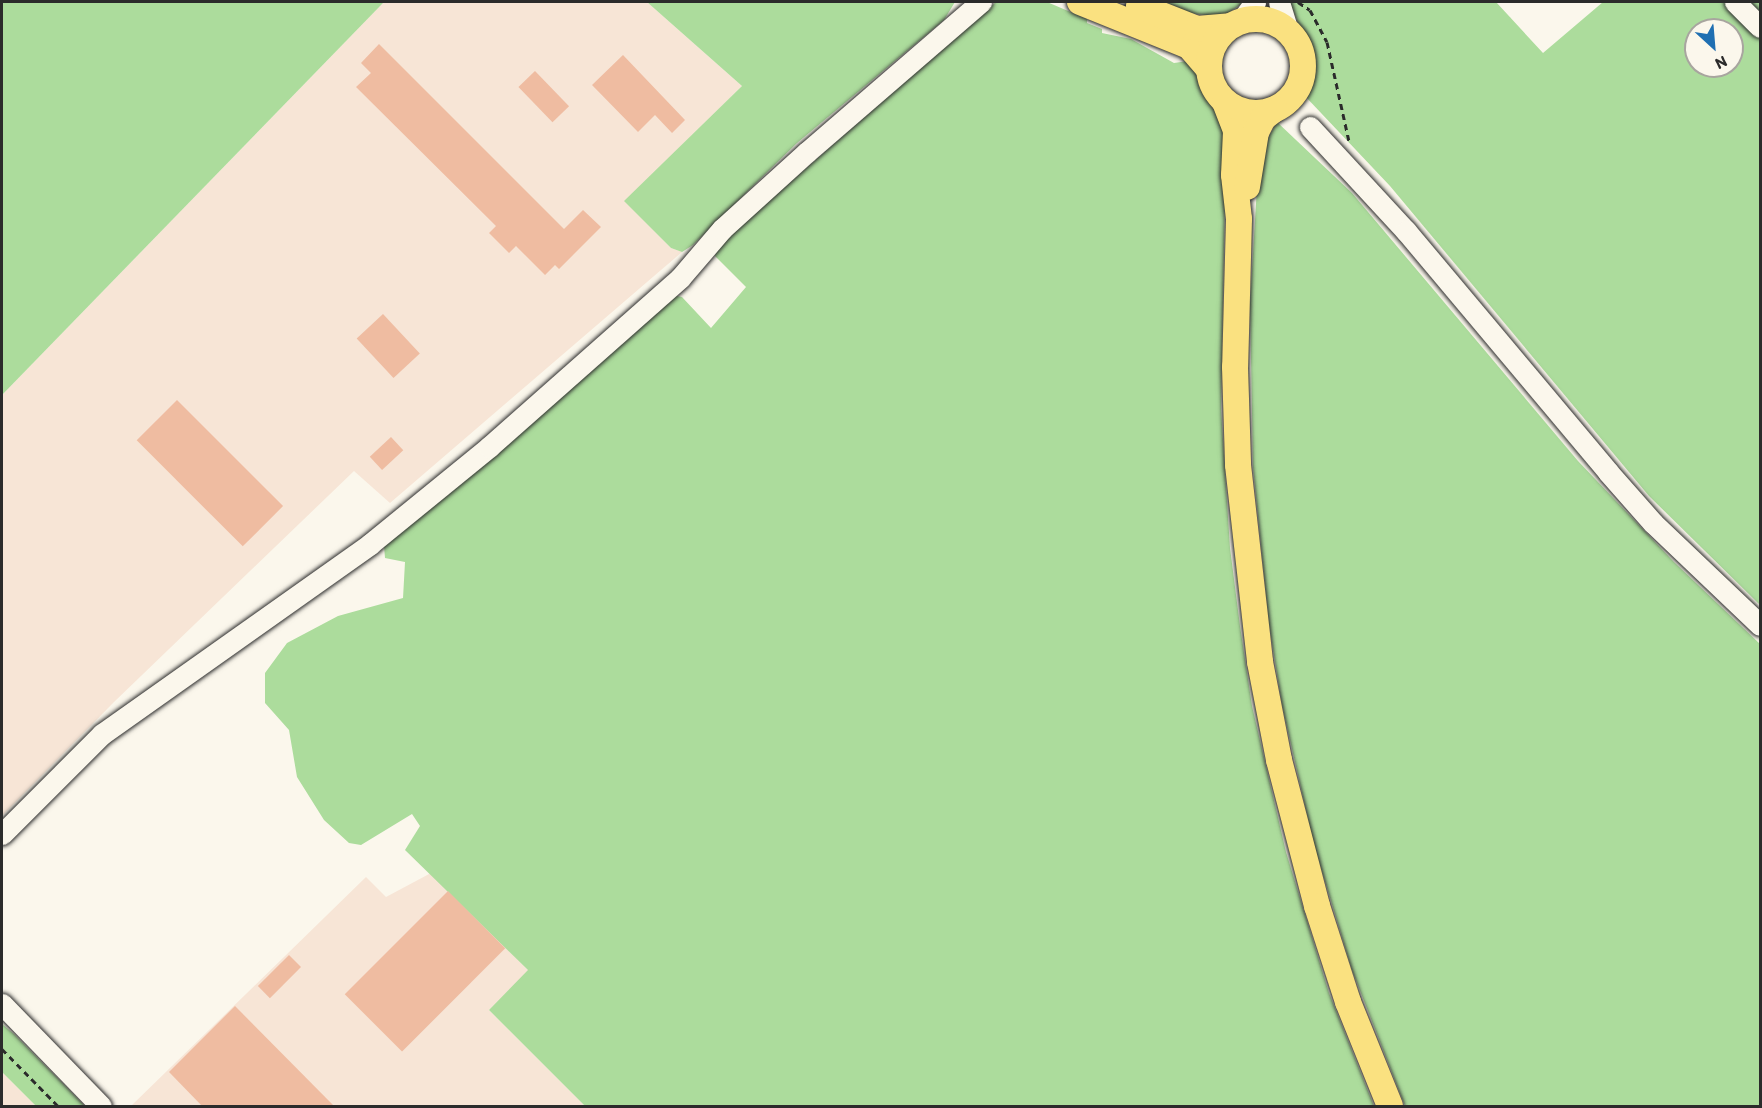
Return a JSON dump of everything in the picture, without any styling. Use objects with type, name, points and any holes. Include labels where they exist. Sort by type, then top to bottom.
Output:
[{"type":"main road","points":[[1080,2],[1189,46],[1208,68],[1213,87],[1225,102],[1236,131],[1234,175],[1239,219],[1235,367],[1238,465],[1262,672],[1290,809],[1317,906],[1348,1002],[1390,1107]]},
{"type":"main road","points":[[1128,2],[1197,29],[1242,16],[1266,19],[1288,31],[1296,41],[1303,67],[1295,92],[1263,118],[1256,132],[1239,219]]},
{"type":"main road","points":[[1208,68],[1214,44],[1242,16]]},
{"type":"main road","points":[[1225,102],[1249,113],[1275,109]]},
{"type":"street","points":[[2,834],[102,734],[370,544],[489,447],[680,278],[722,229],[807,152],[981,2]]},
{"type":"street","points":[[1279,2],[1288,31]]},
{"type":"street","points":[[1736,2],[1761,27]]},
{"type":"street","points":[[1310,127],[1406,231],[1646,514],[1761,625]]},
{"type":"street","points":[[2,1004],[101,1107]]},
{"type":"path","points":[[1294,2],[1310,10],[1324,35],[1350,146]]},
{"type":"path","points":[[2,1049],[58,1107]]},
{"type":"shaded area","points":[[384,2],[647,2],[742,86],[625,201],[671,248],[682,252],[390,503],[354,471],[114,702],[2,816],[2,395]]},
{"type":"shaded area","points":[[431,873],[529,971],[489,1010],[585,1106],[131,1106],[366,877],[386,897]]},
{"type":"shaded area","points":[[2,1072],[36,1106],[2,1106]]},
{"type":"green space","points":[[2,2],[384,2],[2,395]]},
{"type":"green space","points":[[647,2],[955,2],[944,20],[797,143],[693,245],[682,252],[671,248],[624,201],[742,86]]},
{"type":"green space","points":[[996,2],[1047,2],[1087,19],[1087,23],[1102,29],[1102,33],[1131,39],[1174,63],[1188,61],[1218,112],[1226,140],[1221,409],[1230,548],[1252,706],[1286,852],[1329,993],[1374,1106],[585,1106],[489,1010],[528,970],[405,850],[420,826],[412,814],[361,845],[349,843],[324,820],[297,777],[289,730],[265,703],[265,673],[287,643],[338,616],[403,598],[405,562],[385,558],[384,546],[672,295],[682,297],[711,328],[746,287],[715,256],[717,246]]},
{"type":"green space","points":[[1153,2],[1244,2],[1227,14],[1214,16],[1181,12]]},
{"type":"green space","points":[[1290,2],[1496,2],[1543,53],[1603,2],[1760,2],[1760,605],[1649,496],[1390,186],[1304,95],[1313,62]]},
{"type":"green space","points":[[1277,122],[1352,193],[1578,461],[1674,562],[1760,644],[1760,1106],[1405,1106],[1352,970],[1314,845],[1282,705],[1269,624],[1253,467],[1250,304],[1257,187],[1264,145]]},
{"type":"green space","points":[[2,1024],[85,1106],[36,1106],[2,1072]]},
{"type":"building","points":[[379,44],[564,229],[583,210],[601,227],[559,269],[555,265],[545,275],[516,246],[509,253],[489,233],[496,226],[356,87],[371,73],[361,63]]},
{"type":"building","points":[[623,55],[685,120],[672,133],[655,115],[638,132],[592,85]]},
{"type":"building","points":[[535,71],[569,106],[552,122],[518,87]]},
{"type":"building","points":[[383,314],[420,353],[393,378],[357,339]]},
{"type":"building","points":[[177,400],[283,506],[243,546],[137,440]]},
{"type":"building","points":[[391,437],[403,450],[382,470],[370,457]]},
{"type":"building","points":[[448,891],[505,948],[402,1052],[345,994]]},
{"type":"building","points":[[289,955],[301,967],[270,998],[258,986]]},
{"type":"building","points":[[235,1006],[335,1107],[203,1107],[169,1072]]}]
